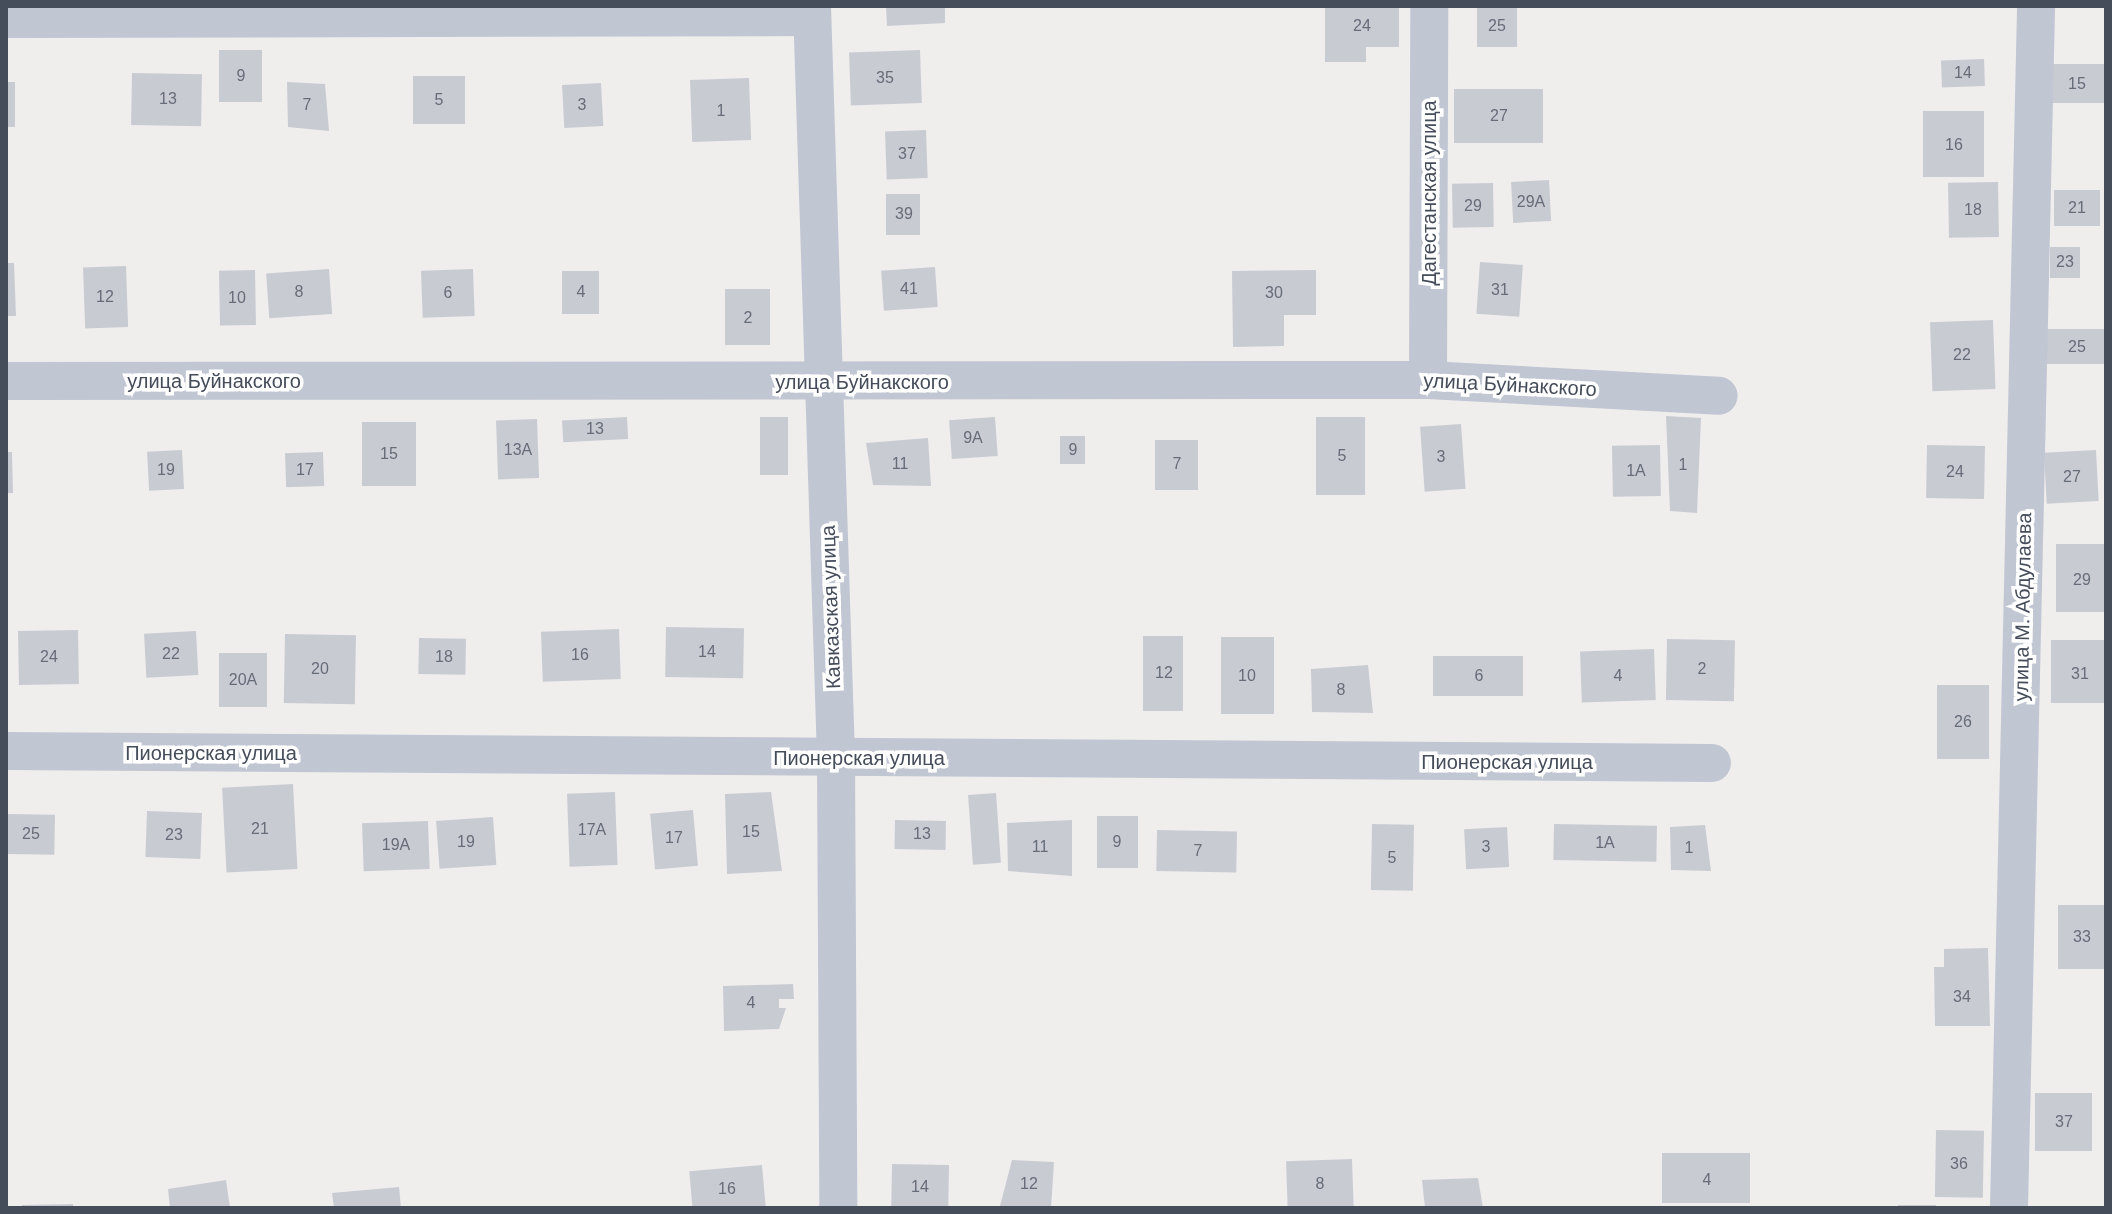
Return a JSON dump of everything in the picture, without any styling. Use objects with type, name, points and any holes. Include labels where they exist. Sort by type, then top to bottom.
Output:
[{"type":"street","name":"Дагестанская улица","points":[[1428,380],[1429,6]]},
{"type":"street","name":"улица М. Абдулаева","points":[[2009,1208],[2036,6]]},
{"type":"street","points":[[6,19],[812,11]]},
{"type":"street","name":"Кавказская улица","points":[[812,11],[836,758],[838,1208]]},
{"type":"street","name":"улица Буйнакского","points":[[6,381],[1428,380],[1719,396]]},
{"type":"street","name":"Пионерская улица","points":[[6,751],[1712,763]]},
{"type":"building","points":[[886,6],[945,6],[945,23],[887,26]]},
{"type":"building","points":[[1325,6],[1399,6],[1399,47],[1366,47],[1366,62],[1325,62]]},
{"type":"building","points":[[1477,6],[1517,6],[1517,47],[1477,47]]},
{"type":"building","points":[[219,50],[262,50],[262,102],[219,102]]},
{"type":"building","points":[[920,50],[922,103],[851,105],[849,52]]},
{"type":"building","points":[[1984,59],[1985,86],[1942,87],[1941,61]]},
{"type":"building","points":[[2047,64],[2106,64],[2106,103],[2047,103]]},
{"type":"building","points":[[132,73],[202,74],[201,126],[131,125]]},
{"type":"building","points":[[413,76],[465,76],[465,124],[413,124]]},
{"type":"building","points":[[749,78],[751,140],[692,142],[690,80]]},
{"type":"building","points":[[6,82],[15,82],[15,127],[6,127]]},
{"type":"building","points":[[287,82],[325,84],[329,131],[288,127]]},
{"type":"building","points":[[601,83],[603,126],[564,128],[562,85]]},
{"type":"building","points":[[1454,89],[1543,89],[1543,143],[1454,143]]},
{"type":"building","points":[[1923,111],[1984,111],[1984,177],[1923,177]]},
{"type":"building","points":[[926,130],[928,178],[887,179],[885,131]]},
{"type":"building","points":[[1549,180],[1551,221],[1513,223],[1511,182]]},
{"type":"building","points":[[1998,182],[1999,237],[1949,238],[1948,183]]},
{"type":"building","points":[[1493,183],[1494,227],[1453,228],[1452,184]]},
{"type":"building","points":[[2054,190],[2100,190],[2100,226],[2054,226]]},
{"type":"building","points":[[886,194],[920,194],[920,235],[886,235]]},
{"type":"building","points":[[2050,247],[2080,247],[2080,278],[2050,278]]},
{"type":"building","points":[[1480,262],[1523,265],[1519,317],[1476,314]]},
{"type":"building","points":[[6,263],[14,263],[16,316],[6,316]]},
{"type":"building","points":[[126,266],[128,327],[85,328],[83,268]]},
{"type":"building","points":[[935,267],[938,307],[884,311],[881,271]]},
{"type":"building","points":[[329,269],[332,314],[269,318],[266,273]]},
{"type":"building","points":[[473,269],[475,316],[423,318],[421,271]]},
{"type":"building","points":[[255,270],[256,325],[220,326],[219,271]]},
{"type":"building","points":[[1316,270],[1316,315],[1284,315],[1284,346],[1233,347],[1232,271]]},
{"type":"building","points":[[562,271],[599,271],[599,314],[562,314]]},
{"type":"building","points":[[725,289],[770,289],[770,345],[725,345]]},
{"type":"building","points":[[1993,320],[1995,389],[1932,391],[1930,322]]},
{"type":"building","points":[[2047,329],[2106,329],[2106,364],[2047,364]]},
{"type":"building","points":[[1666,416],[1701,418],[1697,513],[1670,511]]},
{"type":"building","points":[[627,417],[628,439],[563,442],[562,420]]},
{"type":"building","points":[[760,417],[788,417],[788,475],[760,475]]},
{"type":"building","points":[[995,417],[998,456],[952,459],[949,420]]},
{"type":"building","points":[[1316,417],[1365,417],[1365,495],[1316,495]]},
{"type":"building","points":[[537,419],[539,478],[498,479],[496,420]]},
{"type":"building","points":[[362,422],[416,422],[416,486],[362,486]]},
{"type":"building","points":[[1461,424],[1466,489],[1425,492],[1420,427]]},
{"type":"building","points":[[1060,436],[1085,436],[1085,464],[1060,464]]},
{"type":"building","points":[[928,438],[931,486],[873,485],[866,443]]},
{"type":"building","points":[[1155,440],[1198,440],[1198,490],[1155,490]]},
{"type":"building","points":[[1660,445],[1661,496],[1613,497],[1612,446]]},
{"type":"building","points":[[1927,445],[1985,446],[1984,499],[1926,498]]},
{"type":"building","points":[[182,450],[184,489],[149,491],[147,452]]},
{"type":"building","points":[[2096,450],[2099,501],[2047,504],[2044,453]]},
{"type":"building","points":[[6,452],[12,452],[13,493],[6,493]]},
{"type":"building","points":[[323,452],[324,486],[286,487],[285,453]]},
{"type":"building","points":[[2056,544],[2106,544],[2106,612],[2056,612]]},
{"type":"building","points":[[666,627],[744,628],[743,678],[665,677]]},
{"type":"building","points":[[619,629],[621,679],[543,682],[541,632]]},
{"type":"building","points":[[78,630],[79,684],[19,685],[18,631]]},
{"type":"building","points":[[196,631],[198,675],[146,678],[144,634]]},
{"type":"building","points":[[285,634],[356,635],[355,704],[284,703]]},
{"type":"building","points":[[1143,636],[1183,636],[1183,711],[1143,711]]},
{"type":"building","points":[[1221,637],[1274,637],[1274,714],[1221,714]]},
{"type":"building","points":[[419,638],[466,639],[465,675],[418,674]]},
{"type":"building","points":[[1667,639],[1735,640],[1734,701],[1666,700]]},
{"type":"building","points":[[2051,640],[2106,640],[2106,703],[2051,703]]},
{"type":"building","points":[[1654,649],[1656,700],[1582,703],[1580,652]]},
{"type":"building","points":[[219,653],[267,653],[267,707],[219,707]]},
{"type":"building","points":[[1433,656],[1523,656],[1523,696],[1433,696]]},
{"type":"building","points":[[1368,665],[1373,713],[1312,712],[1311,669]]},
{"type":"building","points":[[1937,685],[1989,685],[1989,759],[1937,759]]},
{"type":"building","points":[[293,784],[297,869],[227,873],[222,788]]},
{"type":"building","points":[[615,792],[618,865],[570,867],[567,794]]},
{"type":"building","points":[[771,792],[782,871],[727,874],[725,794]]},
{"type":"building","points":[[996,793],[1001,863],[973,865],[968,795]]},
{"type":"building","points":[[693,810],[698,866],[655,870],[650,814]]},
{"type":"building","points":[[147,811],[202,813],[200,859],[145,857]]},
{"type":"building","points":[[7,814],[55,815],[54,855],[6,854]]},
{"type":"building","points":[[1097,816],[1138,816],[1138,868],[1097,868]]},
{"type":"building","points":[[493,817],[496,865],[439,869],[436,821]]},
{"type":"building","points":[[895,820],[946,821],[945,850],[894,849]]},
{"type":"building","points":[[1072,820],[1072,876],[1008,871],[1007,823]]},
{"type":"building","points":[[428,821],[430,869],[364,871],[362,823]]},
{"type":"building","points":[[1372,824],[1414,825],[1413,891],[1371,890]]},
{"type":"building","points":[[1554,824],[1657,826],[1656,862],[1553,860]]},
{"type":"building","points":[[1705,825],[1711,871],[1671,870],[1670,827]]},
{"type":"building","points":[[1507,827],[1509,867],[1466,869],[1464,829]]},
{"type":"building","points":[[1157,830],[1237,831],[1236,872],[1156,871]]},
{"type":"building","points":[[2058,905],[2106,905],[2106,969],[2058,969]]},
{"type":"building","points":[[1988,948],[1990,1026],[1935,1026],[1934,967],[1944,967],[1944,949]]},
{"type":"building","points":[[793,984],[794,999],[779,999],[779,1008],[786,1008],[779,1029],[724,1031],[723,986]]},
{"type":"building","points":[[2035,1093],[2092,1093],[2092,1151],[2035,1151]]},
{"type":"building","points":[[1936,1130],[1984,1131],[1983,1198],[1935,1197]]},
{"type":"building","points":[[1662,1153],[1750,1153],[1750,1203],[1662,1203]]},
{"type":"building","points":[[1352,1159],[1354,1208],[1288,1208],[1286,1161]]},
{"type":"building","points":[[1012,1160],[1054,1162],[1051,1208],[1000,1206]]},
{"type":"building","points":[[892,1164],[949,1165],[948,1208],[891,1207]]},
{"type":"building","points":[[762,1165],[766,1208],[692,1208],[689,1171]]},
{"type":"building","points":[[1478,1178],[1483,1208],[1425,1208],[1422,1180]]},
{"type":"building","points":[[226,1180],[230,1208],[170,1208],[168,1189]]},
{"type":"building","points":[[399,1187],[401,1208],[334,1208],[332,1193]]},
{"type":"building","points":[[73,1204],[73,1208],[22,1208],[22,1205]]},
{"type":"building","points":[[1898,1205],[1936,1205],[1936,1208],[1898,1208]]}]
